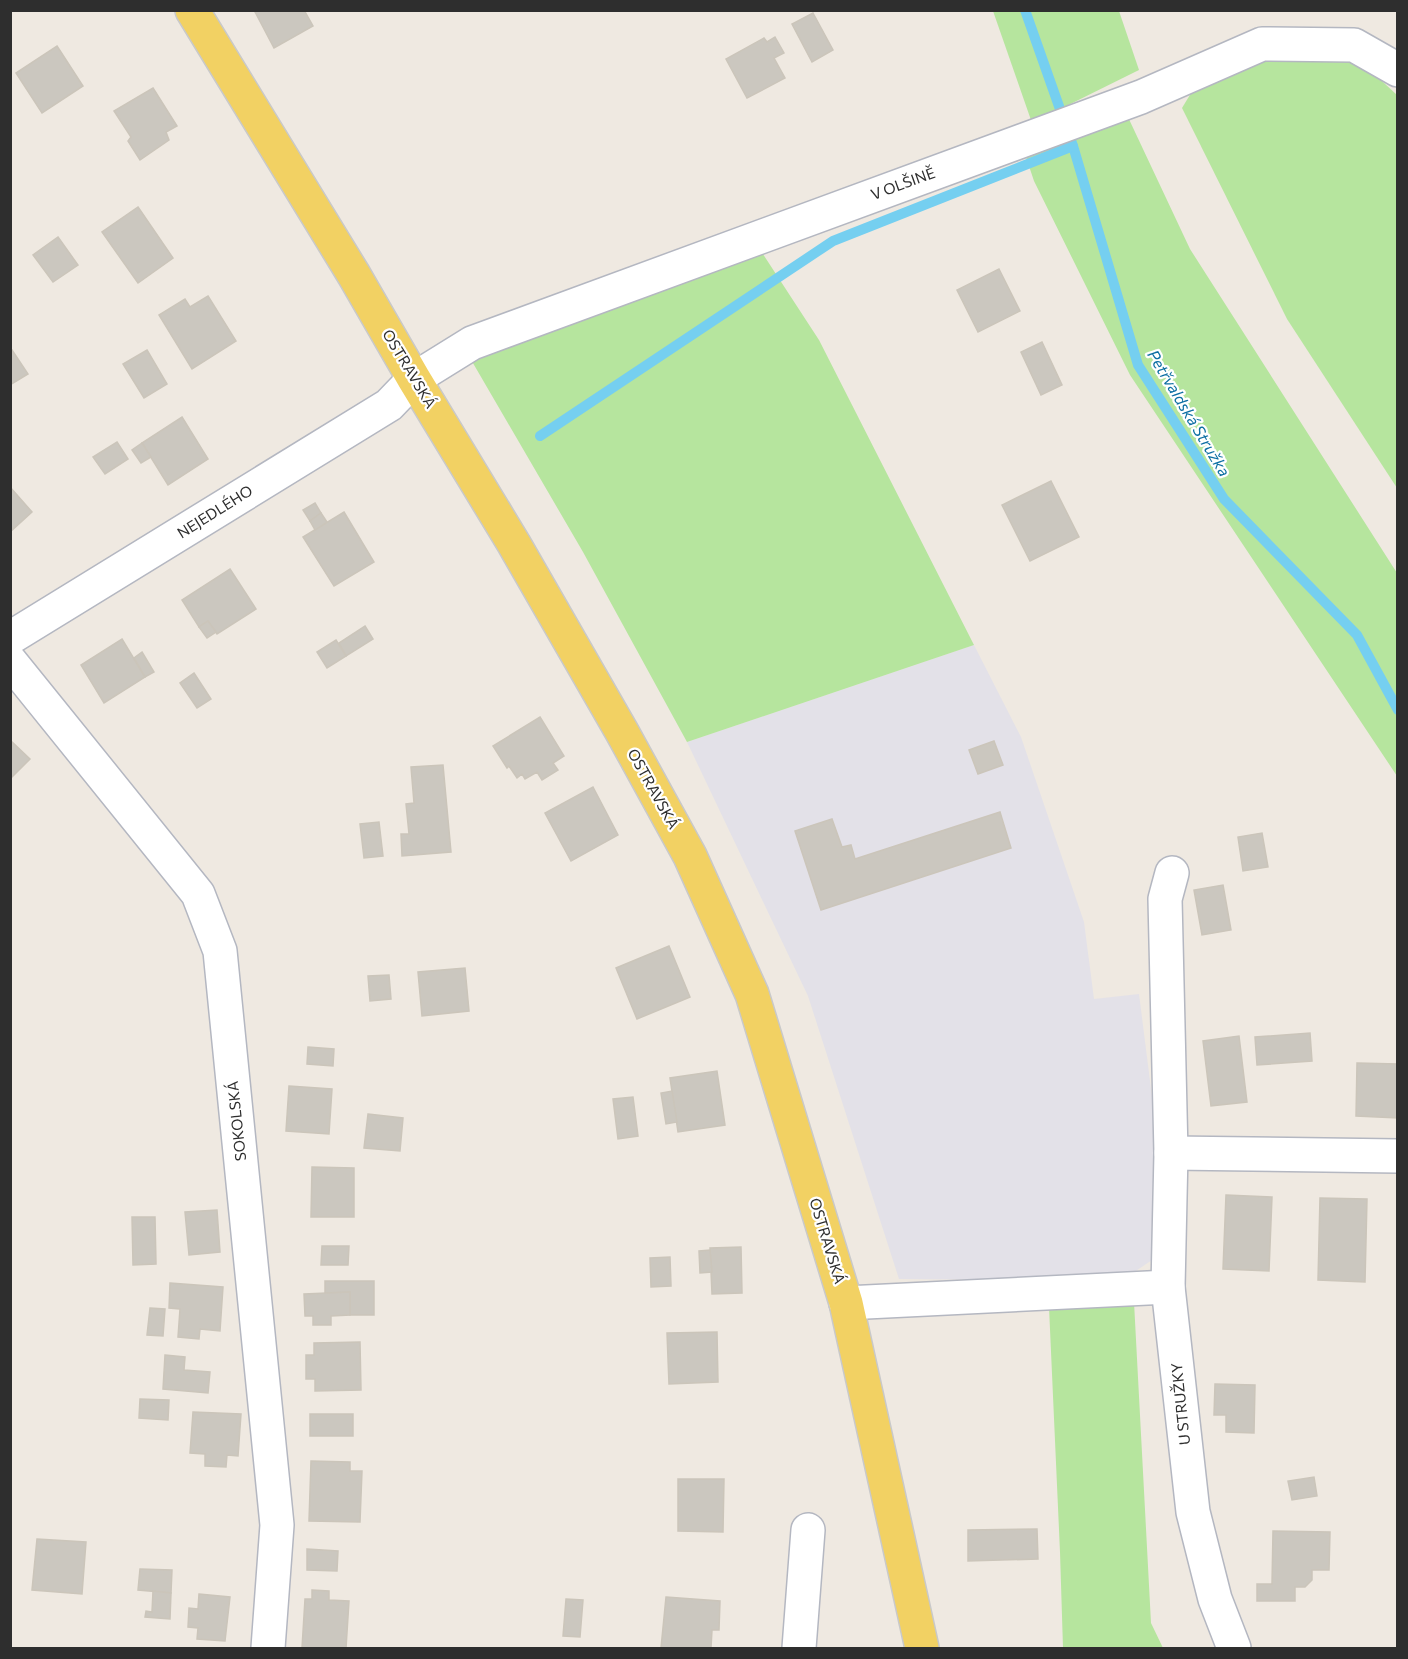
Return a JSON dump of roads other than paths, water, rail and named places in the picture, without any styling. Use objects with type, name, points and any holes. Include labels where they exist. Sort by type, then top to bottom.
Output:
[{"type":"main road","name":"OSTRAVSKÁ","points":[[192,10],[354,275],[514,544],[622,732],[690,856],[752,994],[846,1303],[922,1648]]},
{"type":"street","name":"V OLŠINĚ","points":[[414,379],[472,344],[1141,97],[1263,44],[1354,45],[1398,70]]},
{"type":"street","name":"NEJEDLÉHO","points":[[10,638],[389,405],[414,379]]},
{"type":"street","name":"SOKOLSKÁ","points":[[10,662],[198,894],[220,951],[277,1525],[267,1648]]},
{"type":"street","name":"U STRUŽKY","points":[[1172,873],[1165,899],[1171,1153],[1168,1287],[1193,1512],[1215,1599],[1234,1648]]},
{"type":"street","points":[[1171,1153],[1398,1156]]},
{"type":"street","points":[[846,1303],[1168,1287]]},
{"type":"street","points":[[799,1648],[808,1530]]},
{"type":"waterway","name":"Petřvaldská Stružka","points":[[1025,10],[1073,146],[1138,365],[1224,499],[1357,635],[1398,710]]},
{"type":"waterway","points":[[540,436],[833,241],[1073,146]]}]
